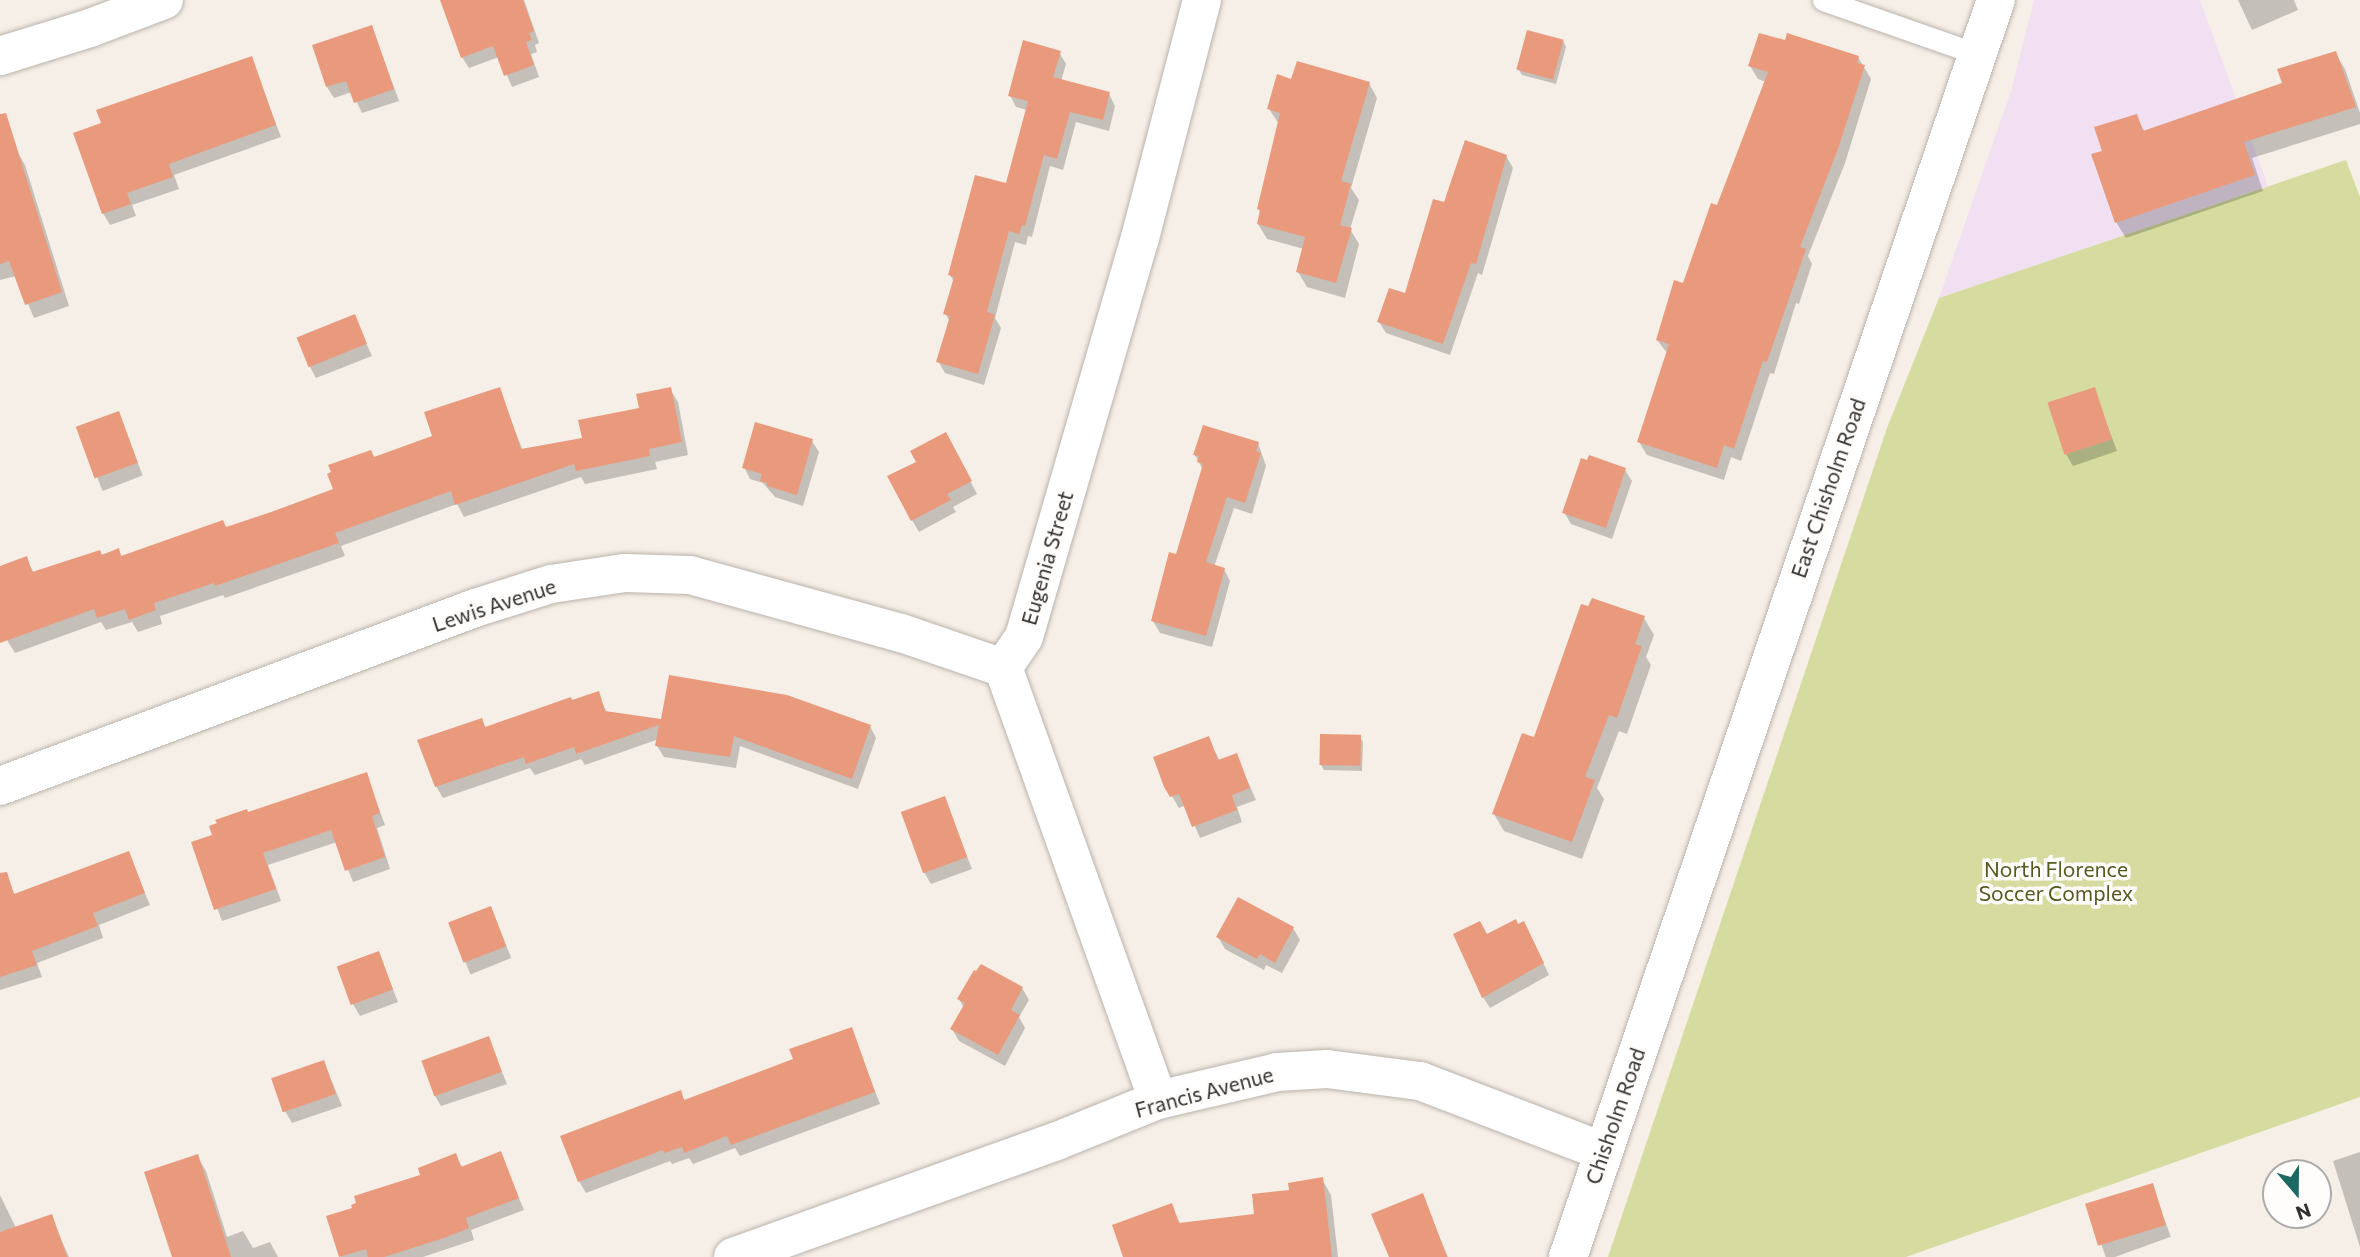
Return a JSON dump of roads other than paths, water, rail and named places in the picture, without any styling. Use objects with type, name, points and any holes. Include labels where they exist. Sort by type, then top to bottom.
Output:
[{"type":"street","points":[[2,49],[164,0]]},
{"type":"street","name":"Eugenia Street","points":[[1003,668],[1024,637],[1140,238],[1202,0]]},
{"type":"street","name":"East Chisholm Road","points":[[1664,976],[1996,0]]},
{"type":"street","name":"Lewis Avenue","points":[[0,786],[475,608],[551,584],[625,573],[690,575],[901,633],[1003,668]]},
{"type":"street","points":[[1003,668],[1158,1100]]},
{"type":"street","name":"Chisholm Road","points":[[1568,1257],[1664,976]]},
{"type":"street","name":"Francis Avenue","points":[[733,1257],[1057,1141],[1158,1100],[1277,1072],[1327,1069],[1420,1081],[1602,1151]]},
{"type":"lane","points":[[1823,0],[1977,54]]},
{"type":"park label","name":"North Florence Soccer Complex","points":[[2056,881]]}]
